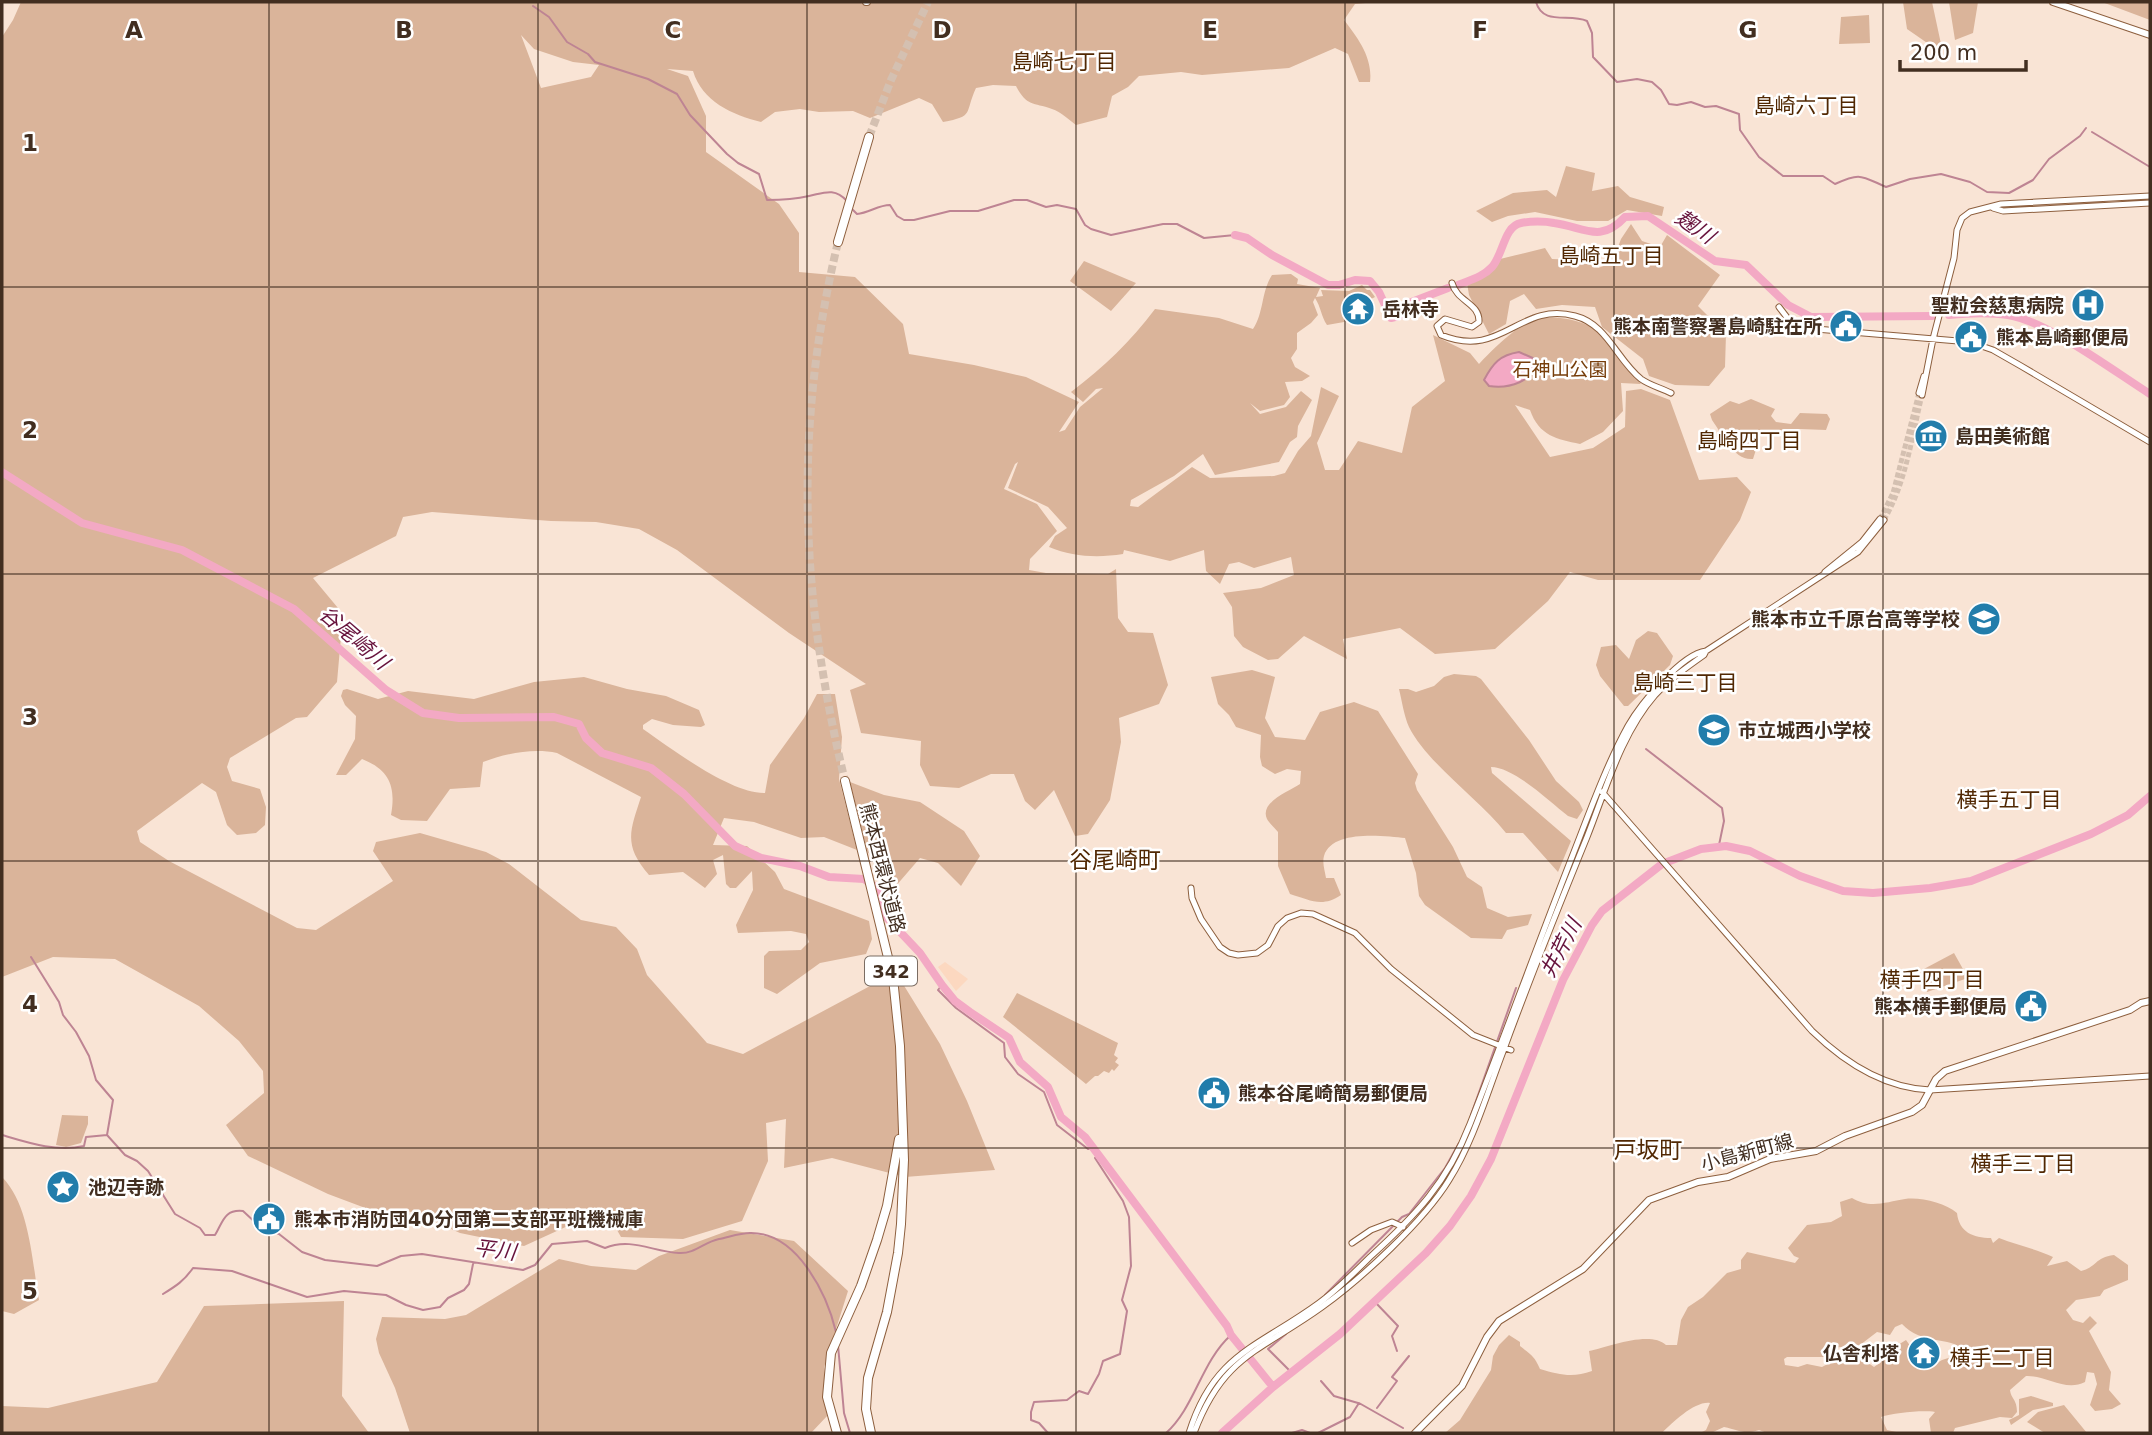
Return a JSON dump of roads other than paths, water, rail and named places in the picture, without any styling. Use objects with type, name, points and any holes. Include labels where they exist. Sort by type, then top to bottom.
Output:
[{"type":"highway","points":[[838,242],[869,137]]},
{"type":"highway","name":"熊本西環状道路","points":[[845,781],[893,978],[900,1046],[901,1130]]},
{"type":"highway","points":[[837,1433],[829,1410],[827,1380],[831,1353],[861,1286],[877,1240],[887,1206],[901,1130]]},
{"type":"highway","points":[[871,1433],[866,1393],[898,1253],[901,1224],[904,1160],[901,1130]]},
{"type":"main road","points":[[2053,2],[2150,35]]},
{"type":"main road","name":"小島新町線","points":[[1415,1433],[1455,1395],[1487,1337],[1499,1321],[1583,1269],[1653,1198],[1698,1182],[1728,1177],[1770,1159],[1816,1152],[1845,1136],[1912,1112],[1922,1105],[1936,1079],[1945,1071],[2150,1001]]},
{"type":"street","points":[[1921,394],[1950,279],[1959,223],[1970,212],[1992,207],[2003,211],[2150,196]]},
{"type":"street","points":[[2053,205],[2150,203]]},
{"type":"street","points":[[1452,283],[1460,298],[1476,309],[1480,316],[1479,322],[1472,327],[1445,319],[1437,326],[1441,335],[1455,341],[1486,341],[1529,318],[1555,314],[1574,316],[1591,322],[1642,380],[1671,393]]},
{"type":"street","points":[[1779,307],[1789,320],[1804,328],[1970,342],[1993,350],[2150,442]]},
{"type":"street","points":[[1193,1433],[1198,1408],[1216,1379],[1258,1344],[1321,1302],[1416,1214],[1453,1163],[1497,1045],[1637,711],[1701,651],[1706,651],[1858,552],[1882,520]]},
{"type":"street","points":[[1602,792],[1827,1046],[1870,1074],[1904,1086],[1930,1090],[2150,1076]]},
{"type":"street","points":[[1191,888],[1192,898],[1201,919],[1220,947],[1228,953],[1257,953],[1268,945],[1278,926],[1287,918],[1301,913],[1313,914],[1355,933],[1391,969],[1471,1034],[1511,1050]]},
{"type":"street","points":[[1258,1344],[1306,1318],[1342,1291],[1426,1210],[1448,1181],[1466,1147],[1497,1045]]},
{"type":"street","points":[[1352,1242],[1371,1230],[1392,1222],[1403,1227]]},
{"type":"waterway","points":[[1536,2],[1544,14],[1587,21],[1592,33],[1593,57],[1617,82],[1637,79],[1652,82],[1661,90],[1669,104],[1691,102],[1705,107],[1716,106],[1739,114],[1740,130],[1759,157],[1783,176],[1823,176],[1835,184],[1861,177],[1886,187],[1910,179],[1941,174],[1970,182],[1987,192],[2009,193],[2033,180],[2049,159],[2080,136],[2086,128]]},
{"type":"waterway","points":[[533,6],[549,17],[567,42],[588,54],[595,62],[648,79],[677,94],[690,115],[727,154],[759,174],[767,200],[794,199],[829,192],[838,194],[847,201]]},
{"type":"waterway","points":[[2092,132],[2150,167]]},
{"type":"waterway","points":[[852,209],[857,214],[890,205],[897,216],[904,220],[914,220],[950,211],[978,211],[1014,200],[1027,200],[1046,207],[1057,205],[1076,209],[1085,225],[1111,235],[1163,224],[1177,224],[1204,238],[1235,235]]},
{"type":"waterway","name":"麹川","points":[[1458,285],[1480,276],[1492,267],[1507,235],[1515,225],[1546,222],[1599,232],[1608,230],[1625,217],[1648,216],[1715,261],[1746,265],[1788,305],[1811,317],[1932,316]]},
{"type":"waterway","name":"麹川","points":[[1235,235],[1247,238],[1272,255],[1328,285],[1355,280],[1370,281],[1379,292],[1391,318],[1399,316],[1409,303],[1448,288]]},
{"type":"waterway","name":"麹川","points":[[1949,315],[1993,313],[2024,319],[2061,337],[2150,394]]},
{"type":"waterway","name":"谷尾崎川","points":[[2,472],[82,523],[182,550],[294,609],[386,690],[423,713],[459,718],[554,717],[579,724],[586,738],[602,753],[651,768],[684,794],[735,846],[761,858],[800,866],[829,877],[864,879],[878,889],[887,918],[920,953],[955,1001],[1009,1038],[1020,1062],[1048,1087],[1061,1117],[1085,1137],[1227,1326],[1231,1335],[1273,1387]]},
{"type":"waterway","points":[[1646,749],[1722,808],[1724,821],[1719,845]]},
{"type":"waterway","name":"井芹川","points":[[1222,1433],[1273,1387],[1340,1334],[1426,1253],[1450,1226],[1471,1196],[1491,1159],[1563,980],[1592,925],[1602,911],[1662,864],[1701,849],[1726,846],[1750,851],[1800,876],[1843,891],[1873,893],[1930,888],[1971,881],[2091,834],[2128,815],[2150,796]]},
{"type":"waterway","points":[[31,957],[89,1056],[96,1080],[113,1100],[107,1135]]},
{"type":"waterway","points":[[942,985],[938,990],[956,1008],[1004,1043],[1005,1057],[1018,1074],[1044,1092],[1057,1125],[1088,1149],[1093,1147]]},
{"type":"waterway","points":[[1471,1115],[1516,988]]},
{"type":"waterway","name":"平川","points":[[2,1135],[43,1146],[63,1148],[84,1146],[86,1137],[107,1135],[125,1155],[148,1171],[175,1214],[200,1228],[205,1235],[215,1235],[228,1214],[243,1211],[257,1224],[279,1234],[302,1252],[325,1260],[377,1266],[401,1256],[422,1254],[523,1270],[535,1265],[552,1244],[587,1241],[605,1248],[633,1244],[685,1253],[738,1234],[767,1235],[782,1243],[807,1268],[825,1300],[836,1332]]},
{"type":"waterway","points":[[1325,1295],[1402,1217],[1409,1214],[1445,1168],[1459,1143]]},
{"type":"waterway","points":[[1048,1433],[1039,1423],[1031,1420],[1034,1402],[1067,1400],[1079,1391],[1088,1394],[1103,1361],[1120,1354],[1127,1311],[1122,1300],[1131,1266],[1129,1217],[1123,1201],[1095,1158],[1098,1155]]},
{"type":"waterway","points":[[163,1294],[180,1283],[193,1268],[232,1271],[307,1297],[344,1291],[386,1295],[423,1310],[440,1307],[448,1298],[464,1290],[469,1284],[473,1264]]},
{"type":"waterway","points":[[1375,1302],[1398,1326],[1392,1336],[1397,1351]]},
{"type":"waterway","points":[[1286,1334],[1268,1349],[1293,1374]]},
{"type":"waterway","points":[[1166,1433],[1184,1411],[1212,1358],[1231,1335]]},
{"type":"waterway","name":"平川","points":[[838,1345],[844,1413],[850,1433]]},
{"type":"waterway","points":[[1377,1408],[1397,1381],[1392,1377],[1409,1356]]},
{"type":"waterway","points":[[1321,1381],[1334,1396],[1358,1403]]},
{"type":"waterway","points":[[1318,1433],[1350,1417],[1359,1403],[1403,1428]]},
{"type":"waterway","points":[[1292,1433],[1302,1430],[1310,1433]]},
{"type":"tunnel","points":[[869,137],[891,80],[928,2]]},
{"type":"tunnel","points":[[838,242],[814,379],[808,512],[811,578],[819,645],[845,781]]},
{"type":"tunnel","points":[[1880,519],[1893,493],[1919,393]]},
{"type":"tunnel","points":[[1884,520],[1903,475],[1922,395]]},
{"type":"place","name":"聖粒会慈恵病院","points":[[2088,305]]},
{"type":"place","name":"岳林寺","points":[[1358,309]]},
{"type":"place","name":"熊本南警察署島崎駐在所","points":[[1846,326]]},
{"type":"place","name":"熊本島崎郵便局","points":[[1971,337]]},
{"type":"place","name":"島田美術館","points":[[1931,436]]},
{"type":"place","name":"熊本市立千原台高等学校","points":[[1984,619]]},
{"type":"place","name":"市立城西小学校","points":[[1714,730]]},
{"type":"place","name":"熊本横手郵便局","points":[[2031,1006]]},
{"type":"place","name":"熊本谷尾崎簡易郵便局","points":[[1214,1093]]},
{"type":"place","name":"池辺寺跡","points":[[63,1187]]},
{"type":"place","name":"熊本市消防団40分団第二支部平班機械庫","points":[[269,1219]]},
{"type":"place","name":"仏舎利塔","points":[[1924,1353]]},
{"type":"district","name":"島崎七丁目","points":[[1064,62]]},
{"type":"district","name":"島崎六丁目","points":[[1806,106]]},
{"type":"district","name":"島崎五丁目","points":[[1611,256]]},
{"type":"district","name":"島崎四丁目","points":[[1749,441]]},
{"type":"district","name":"島崎三丁目","points":[[1685,683]]},
{"type":"district","name":"横手五丁目","points":[[2009,800]]},
{"type":"district","name":"谷尾崎町","points":[[1115,860]]},
{"type":"district","name":"横手四丁目","points":[[1932,980]]},
{"type":"district","name":"戸坂町","points":[[1648,1150]]},
{"type":"district","name":"横手三丁目","points":[[2023,1164]]},
{"type":"district","name":"横手二丁目","points":[[2002,1358]]},
{"type":"park label","name":"石神山公園","points":[[1560,369]]}]
